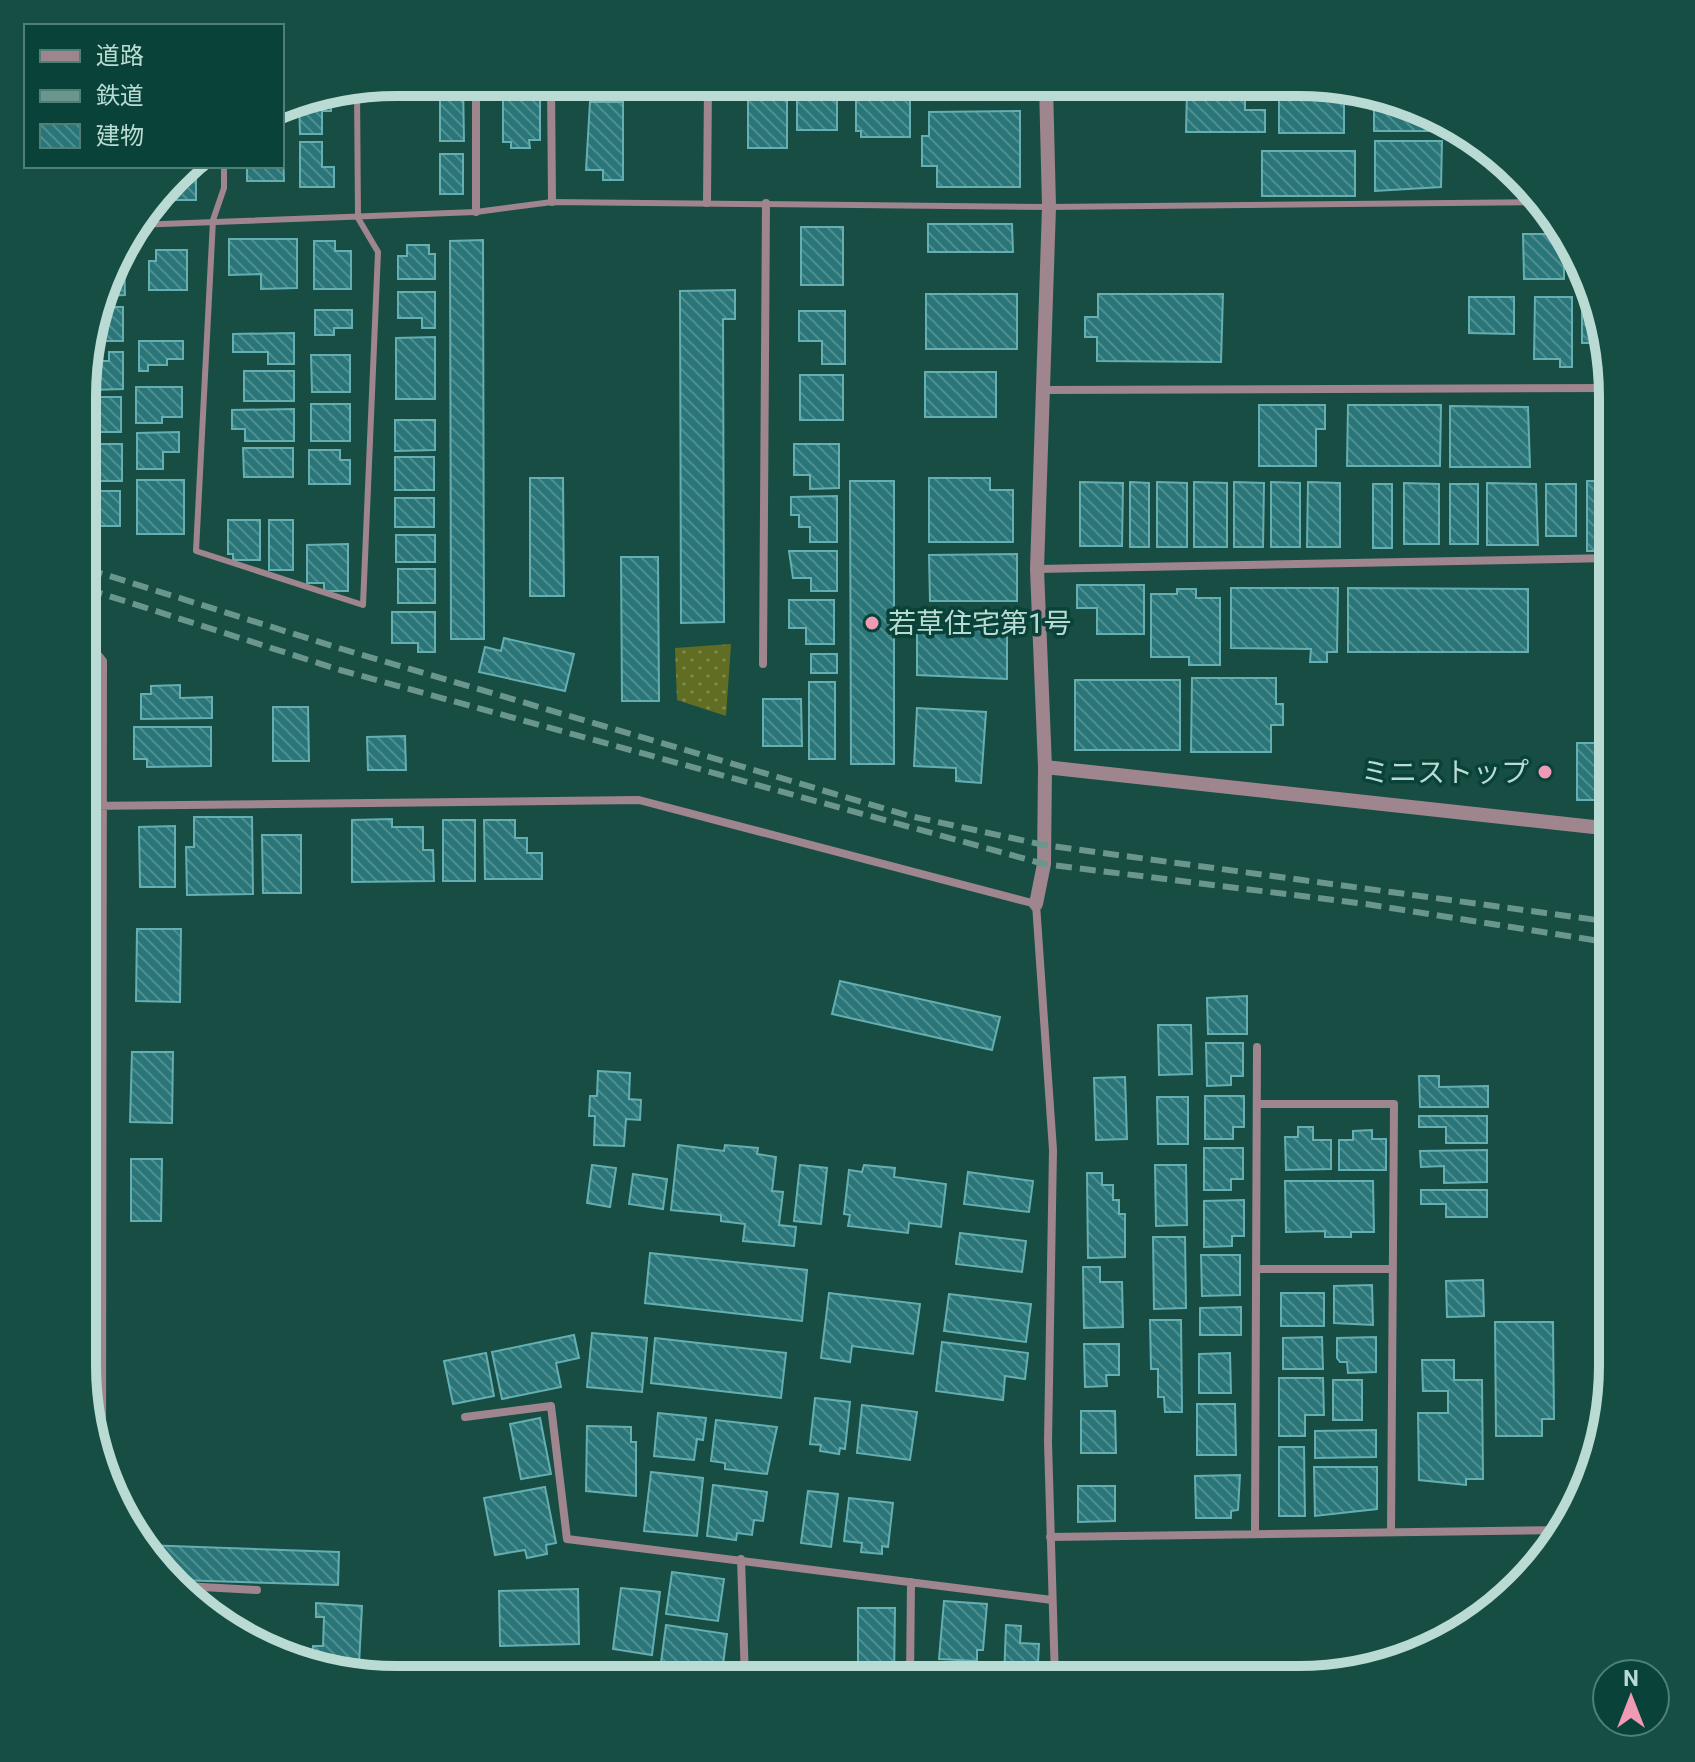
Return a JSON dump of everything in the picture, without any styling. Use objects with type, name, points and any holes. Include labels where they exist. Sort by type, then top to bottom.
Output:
[{"type":"street","points":[[476,96],[476,212]]},
{"type":"street","points":[[551,96],[552,202]]},
{"type":"street","points":[[707,203],[708,96]]},
{"type":"street","points":[[1046,96],[1049,207],[1037,569],[1045,767],[1044,864],[1036,904],[1053,1150],[1048,1442],[1055,1666]]},
{"type":"street","points":[[763,664],[766,203]]},
{"type":"street","points":[[1044,390],[1599,388]]},
{"type":"street","points":[[1037,569],[1599,558]]},
{"type":"street","points":[[96,652],[103,661],[102,1424]]},
{"type":"street","points":[[1045,767],[1599,828]]},
{"type":"street","points":[[96,806],[639,800],[1036,904]]},
{"type":"street","points":[[1255,1534],[1257,1047]]},
{"type":"street","points":[[1257,1104],[1394,1104],[1391,1532]]},
{"type":"street","points":[[1256,1269],[1393,1269]]},
{"type":"street","points":[[465,1417],[551,1406],[567,1539],[1052,1600]]},
{"type":"street","points":[[1050,1537],[1549,1530]]},
{"type":"street","points":[[741,1559],[745,1666]]},
{"type":"street","points":[[910,1666],[911,1582]]},
{"type":"street","points":[[193,1587],[257,1590]]},
{"type":"lane","points":[[224,168],[224,188],[213,220],[196,551],[363,605],[378,252],[358,218],[357,99]]},
{"type":"lane","points":[[151,224],[476,212],[552,202],[1049,207],[1527,202]]},
{"type":"green space","points":[[731,644],[726,716],[677,700],[675,648]]},
{"type":"building","points":[[440,96],[463,96],[464,141],[440,141]]},
{"type":"building","points":[[503,96],[540,97],[540,140],[529,140],[530,148],[511,148],[511,142],[503,142]]},
{"type":"building","points":[[748,96],[787,96],[787,148],[748,148]]},
{"type":"building","points":[[797,96],[837,96],[837,130],[797,130]]},
{"type":"building","points":[[856,96],[910,96],[910,137],[861,137],[861,131],[856,131]]},
{"type":"building","points":[[923,96],[1011,96],[1011,100],[923,100]]},
{"type":"building","points":[[1187,96],[1245,96],[1245,110],[1265,110],[1265,132],[1186,132]]},
{"type":"building","points":[[1279,96],[1344,100],[1344,133],[1279,133]]},
{"type":"building","points":[[590,102],[623,102],[623,180],[603,180],[603,170],[586,170]]},
{"type":"building","points":[[331,103],[331,111],[322,111],[322,134],[300,134],[299,112]]},
{"type":"building","points":[[1374,106],[1433,128],[1433,131],[1374,131]]},
{"type":"building","points":[[1020,111],[1020,187],[937,187],[937,166],[922,166],[922,136],[929,136],[929,112]]},
{"type":"building","points":[[1375,141],[1442,141],[1441,187],[1375,191]]},
{"type":"building","points":[[300,142],[322,142],[322,167],[334,167],[334,187],[300,187]]},
{"type":"building","points":[[1262,151],[1355,151],[1355,196],[1262,196]]},
{"type":"building","points":[[440,154],[463,154],[463,194],[440,194]]},
{"type":"building","points":[[247,168],[284,168],[284,181],[247,181]]},
{"type":"building","points":[[196,173],[196,200],[169,200]]},
{"type":"building","points":[[928,224],[1012,224],[1013,252],[928,252]]},
{"type":"building","points":[[801,227],[843,227],[843,285],[801,285]]},
{"type":"building","points":[[1523,234],[1551,234],[1564,256],[1564,279],[1524,279]]},
{"type":"building","points":[[229,239],[297,239],[297,288],[261,289],[261,274],[229,275]]},
{"type":"building","points":[[483,240],[484,639],[451,639],[450,241]]},
{"type":"building","points":[[314,241],[335,241],[335,251],[351,251],[351,289],[314,289]]},
{"type":"building","points":[[407,245],[429,245],[429,254],[435,254],[435,279],[398,279],[398,256],[407,256]]},
{"type":"building","points":[[156,250],[187,250],[187,290],[149,290],[149,261],[156,261]]},
{"type":"building","points":[[124,270],[125,295],[114,296]]},
{"type":"building","points":[[735,290],[735,319],[723,319],[724,622],[681,623],[680,291]]},
{"type":"building","points":[[398,292],[435,292],[435,328],[422,328],[422,318],[398,318]]},
{"type":"building","points":[[926,294],[1017,294],[1017,349],[926,349]]},
{"type":"building","points":[[1098,294],[1223,294],[1221,362],[1097,361],[1097,337],[1085,337],[1085,317],[1098,317]]},
{"type":"building","points":[[1469,297],[1514,297],[1514,334],[1469,333]]},
{"type":"building","points":[[1535,297],[1572,297],[1572,367],[1560,367],[1560,359],[1534,359]]},
{"type":"building","points":[[1582,297],[1594,343],[1582,343]]},
{"type":"building","points":[[110,307],[123,307],[123,341],[102,341]]},
{"type":"building","points":[[315,310],[352,310],[352,328],[334,328],[334,335],[315,335]]},
{"type":"building","points":[[799,311],[845,311],[845,364],[822,364],[822,341],[799,341]]},
{"type":"building","points":[[294,333],[294,364],[268,364],[268,352],[233,352],[233,334]]},
{"type":"building","points":[[435,337],[435,399],[396,399],[396,338]]},
{"type":"building","points":[[139,341],[183,341],[183,359],[167,359],[167,365],[148,365],[148,371],[139,371]]},
{"type":"building","points":[[109,352],[123,352],[123,389],[96,390],[99,361],[109,361]]},
{"type":"building","points":[[311,355],[350,355],[350,392],[312,392]]},
{"type":"building","points":[[244,371],[294,371],[294,401],[244,401]]},
{"type":"building","points":[[925,372],[996,372],[996,417],[925,417]]},
{"type":"building","points":[[800,375],[843,375],[843,420],[800,420]]},
{"type":"building","points":[[136,387],[182,387],[182,417],[162,417],[162,423],[136,423]]},
{"type":"building","points":[[96,397],[121,397],[121,432],[96,432]]},
{"type":"building","points":[[311,404],[350,404],[350,441],[311,441]]},
{"type":"building","points":[[1259,405],[1325,405],[1325,429],[1316,429],[1316,466],[1259,466]]},
{"type":"building","points":[[1348,405],[1441,405],[1440,466],[1347,466]]},
{"type":"building","points":[[1450,406],[1528,407],[1530,467],[1450,467]]},
{"type":"building","points":[[294,409],[294,441],[245,441],[245,429],[232,429],[232,410]]},
{"type":"building","points":[[395,420],[435,420],[435,450],[395,451]]},
{"type":"building","points":[[179,432],[179,452],[163,452],[163,469],[137,469],[137,433]]},
{"type":"building","points":[[97,444],[122,444],[122,481],[96,481]]},
{"type":"building","points":[[794,444],[839,444],[839,488],[810,489],[810,475],[794,475]]},
{"type":"building","points":[[243,448],[293,448],[293,477],[244,477]]},
{"type":"building","points":[[309,450],[340,450],[340,460],[350,460],[350,484],[309,484]]},
{"type":"building","points":[[395,457],[434,457],[434,490],[395,490]]},
{"type":"building","points":[[530,478],[563,478],[564,596],[530,596]]},
{"type":"building","points":[[929,478],[990,478],[990,490],[1013,490],[1013,542],[929,542]]},
{"type":"building","points":[[137,480],[184,480],[184,534],[137,534]]},
{"type":"building","name":"若草住宅第1号","points":[[850,481],[894,481],[894,764],[851,764]]},
{"type":"building","points":[[1587,481],[1599,481],[1599,551],[1587,551]]},
{"type":"building","points":[[1080,482],[1123,483],[1122,546],[1080,546]]},
{"type":"building","points":[[1130,482],[1149,483],[1149,547],[1130,547]]},
{"type":"building","points":[[1157,482],[1187,483],[1187,547],[1157,547]]},
{"type":"building","points":[[1194,482],[1227,483],[1227,547],[1194,547]]},
{"type":"building","points":[[1234,482],[1264,483],[1263,547],[1234,547]]},
{"type":"building","points":[[1271,482],[1300,483],[1300,547],[1271,547]]},
{"type":"building","points":[[1308,482],[1340,483],[1340,547],[1307,547]]},
{"type":"building","points":[[1404,483],[1439,484],[1439,544],[1404,544]]},
{"type":"building","points":[[1487,483],[1536,484],[1538,545],[1487,545]]},
{"type":"building","points":[[1373,484],[1392,484],[1392,548],[1373,548]]},
{"type":"building","points":[[1450,484],[1478,484],[1478,544],[1450,544]]},
{"type":"building","points":[[1546,484],[1576,484],[1576,536],[1546,536]]},
{"type":"building","points":[[96,491],[120,491],[120,526],[96,526]]},
{"type":"building","points":[[837,496],[837,542],[810,542],[810,527],[799,527],[799,515],[791,515],[791,497]]},
{"type":"building","points":[[395,498],[434,498],[434,527],[395,527]]},
{"type":"building","points":[[228,520],[260,520],[260,560],[233,560],[233,554],[228,554]]},
{"type":"building","points":[[269,520],[293,520],[293,570],[269,570]]},
{"type":"building","points":[[396,535],[435,535],[435,562],[396,562]]},
{"type":"building","points":[[348,544],[348,591],[324,591],[324,583],[307,583],[307,545]]},
{"type":"building","points":[[789,551],[837,551],[837,591],[811,591],[811,578],[793,578]]},
{"type":"building","points":[[1017,554],[1017,601],[930,601],[929,555]]},
{"type":"building","points":[[621,557],[658,557],[659,701],[622,701]]},
{"type":"building","points":[[398,569],[435,569],[435,603],[398,603]]},
{"type":"building","points":[[1077,585],[1144,585],[1144,634],[1097,634],[1097,608],[1077,608]]},
{"type":"building","points":[[1231,588],[1338,588],[1337,652],[1327,652],[1327,662],[1310,662],[1311,649],[1231,648]]},
{"type":"building","points":[[1348,588],[1528,589],[1528,652],[1348,652]]},
{"type":"building","points":[[1177,589],[1196,589],[1196,598],[1220,598],[1220,665],[1189,665],[1189,657],[1151,657],[1151,594],[1177,594]]},
{"type":"building","points":[[789,600],[834,600],[834,644],[806,644],[806,628],[789,628]]},
{"type":"building","points":[[392,612],[435,612],[435,652],[418,652],[418,643],[392,643]]},
{"type":"building","points":[[932,614],[1007,614],[1007,679],[917,675],[917,631],[932,631]]},
{"type":"building","points":[[504,638],[574,654],[565,691],[479,672],[485,647],[501,651]]},
{"type":"building","points":[[811,654],[837,654],[837,673],[811,673]]},
{"type":"building","points":[[1192,678],[1276,678],[1276,704],[1283,704],[1283,725],[1271,725],[1271,752],[1191,752]]},
{"type":"building","points":[[1075,680],[1180,680],[1180,750],[1075,750]]},
{"type":"building","points":[[809,682],[835,682],[835,759],[809,759]]},
{"type":"building","points":[[180,685],[180,698],[212,697],[212,718],[141,719],[141,694],[151,694],[151,686]]},
{"type":"building","points":[[763,699],[801,699],[802,746],[763,746]]},
{"type":"building","points":[[273,707],[308,707],[309,761],[273,761]]},
{"type":"building","points":[[917,708],[986,712],[981,783],[956,781],[956,768],[914,766]]},
{"type":"building","points":[[134,727],[211,727],[211,766],[147,767],[147,759],[134,759]]},
{"type":"building","points":[[405,736],[406,770],[368,770],[367,737]]},
{"type":"building","points":[[1577,743],[1599,743],[1599,800],[1577,800]]},
{"type":"building","points":[[194,817],[252,817],[253,894],[187,895],[186,847],[194,847]]},
{"type":"building","points":[[392,819],[392,827],[423,827],[423,850],[433,850],[434,881],[352,882],[352,820]]},
{"type":"building","points":[[443,820],[475,820],[475,881],[443,881]]},
{"type":"building","points":[[484,820],[515,820],[515,838],[527,838],[527,853],[542,853],[542,879],[485,879]]},
{"type":"building","points":[[175,826],[175,887],[140,887],[139,827]]},
{"type":"building","points":[[262,835],[301,835],[301,893],[263,893]]},
{"type":"building","points":[[137,929],[181,929],[180,1002],[136,1001]]},
{"type":"building","points":[[840,981],[1000,1017],[992,1050],[832,1014]]},
{"type":"building","points":[[1247,996],[1247,1034],[1208,1034],[1207,998]]},
{"type":"building","points":[[1158,1025],[1191,1025],[1192,1074],[1159,1075]]},
{"type":"building","points":[[1206,1043],[1243,1043],[1243,1076],[1231,1076],[1231,1085],[1207,1086]]},
{"type":"building","points":[[132,1052],[173,1052],[172,1123],[130,1122]]},
{"type":"building","points":[[598,1071],[630,1073],[629,1099],[641,1100],[640,1120],[626,1119],[624,1146],[594,1145],[595,1116],[589,1116],[590,1096],[597,1096]]},
{"type":"building","points":[[1419,1076],[1439,1076],[1439,1087],[1488,1086],[1488,1107],[1420,1107]]},
{"type":"building","points":[[1125,1077],[1127,1139],[1096,1140],[1094,1078]]},
{"type":"building","points":[[1205,1096],[1244,1096],[1244,1127],[1233,1127],[1233,1139],[1205,1139]]},
{"type":"building","points":[[1157,1097],[1188,1097],[1188,1144],[1158,1144]]},
{"type":"building","points":[[1419,1116],[1487,1116],[1487,1143],[1446,1143],[1446,1127],[1419,1127]]},
{"type":"building","points":[[1298,1127],[1313,1127],[1313,1140],[1331,1140],[1331,1169],[1286,1170],[1285,1137],[1298,1137]]},
{"type":"building","points":[[1372,1130],[1372,1139],[1386,1139],[1386,1170],[1339,1170],[1339,1140],[1353,1140],[1353,1131]]},
{"type":"building","points":[[678,1145],[724,1151],[725,1145],[758,1148],[757,1154],[776,1157],[772,1191],[783,1192],[779,1225],[796,1227],[794,1246],[743,1241],[745,1224],[721,1221],[721,1215],[671,1210]]},
{"type":"building","points":[[1204,1148],[1243,1148],[1243,1179],[1231,1179],[1231,1190],[1204,1190]]},
{"type":"building","points":[[1487,1150],[1487,1182],[1444,1183],[1444,1166],[1421,1167],[1420,1151]]},
{"type":"building","points":[[131,1159],[162,1159],[161,1221],[131,1221]]},
{"type":"building","points":[[592,1165],[616,1168],[610,1207],[587,1203]]},
{"type":"building","points":[[800,1165],[827,1168],[821,1224],[794,1221]]},
{"type":"building","points":[[864,1165],[895,1168],[894,1177],[946,1184],[941,1227],[909,1223],[908,1233],[848,1226],[850,1215],[844,1214],[849,1170],[862,1172]]},
{"type":"building","points":[[1155,1165],[1186,1165],[1187,1225],[1156,1226]]},
{"type":"building","points":[[968,1172],[1033,1181],[1029,1212],[964,1204]]},
{"type":"building","points":[[1087,1173],[1102,1173],[1102,1185],[1113,1185],[1113,1200],[1119,1200],[1119,1214],[1125,1214],[1125,1257],[1088,1258]]},
{"type":"building","points":[[633,1174],[667,1179],[663,1209],[629,1204]]},
{"type":"building","points":[[1285,1181],[1373,1181],[1374,1232],[1351,1232],[1351,1237],[1325,1237],[1325,1231],[1286,1232]]},
{"type":"building","points":[[1421,1190],[1487,1190],[1487,1217],[1446,1217],[1446,1204],[1421,1204]]},
{"type":"building","points":[[1244,1200],[1244,1236],[1232,1236],[1232,1246],[1204,1247],[1204,1201]]},
{"type":"building","points":[[960,1233],[1026,1241],[1022,1272],[956,1264]]},
{"type":"building","points":[[1153,1237],[1185,1237],[1186,1308],[1154,1309]]},
{"type":"building","points":[[650,1253],[807,1270],[802,1321],[645,1303]]},
{"type":"building","points":[[1201,1255],[1240,1255],[1240,1295],[1202,1296]]},
{"type":"building","points":[[1083,1267],[1100,1267],[1100,1282],[1122,1282],[1123,1327],[1084,1328]]},
{"type":"building","points":[[1483,1280],[1484,1316],[1447,1317],[1446,1281]]},
{"type":"building","points":[[1372,1285],[1373,1325],[1334,1323],[1334,1286]]},
{"type":"building","points":[[829,1293],[920,1304],[913,1354],[852,1346],[850,1362],[821,1358]]},
{"type":"building","points":[[1281,1293],[1324,1293],[1324,1326],[1281,1326]]},
{"type":"building","points":[[949,1294],[1031,1304],[1026,1342],[944,1331]]},
{"type":"building","points":[[1241,1307],[1241,1335],[1200,1335],[1200,1308]]},
{"type":"building","points":[[1150,1320],[1181,1320],[1182,1412],[1165,1412],[1164,1397],[1158,1397],[1158,1369],[1151,1369]]},
{"type":"building","points":[[1495,1322],[1553,1322],[1554,1419],[1542,1419],[1542,1436],[1496,1436]]},
{"type":"building","points":[[592,1333],[647,1338],[642,1392],[587,1387]]},
{"type":"building","points":[[574,1335],[579,1358],[556,1363],[561,1387],[502,1399],[492,1352]]},
{"type":"building","points":[[1322,1337],[1323,1369],[1283,1369],[1283,1338]]},
{"type":"building","points":[[1376,1337],[1376,1372],[1348,1373],[1347,1362],[1340,1362],[1337,1358],[1337,1338]]},
{"type":"building","points":[[655,1338],[786,1353],[781,1398],[651,1383]]},
{"type":"building","points":[[942,1342],[1028,1353],[1025,1379],[1005,1376],[1003,1400],[936,1391]]},
{"type":"building","points":[[1084,1344],[1119,1344],[1119,1375],[1106,1375],[1107,1386],[1085,1387]]},
{"type":"building","points":[[486,1353],[494,1396],[453,1404],[444,1361]]},
{"type":"building","points":[[1230,1353],[1231,1393],[1199,1393],[1199,1354]]},
{"type":"building","points":[[1422,1360],[1454,1360],[1454,1380],[1482,1380],[1483,1479],[1466,1479],[1466,1485],[1419,1480],[1418,1413],[1448,1413],[1448,1391],[1423,1391]]},
{"type":"building","points":[[1279,1378],[1323,1378],[1324,1415],[1305,1415],[1305,1436],[1279,1436]]},
{"type":"building","points":[[1333,1380],[1362,1380],[1362,1420],[1333,1420]]},
{"type":"building","points":[[815,1398],[850,1402],[845,1449],[840,1448],[839,1454],[820,1451],[821,1445],[810,1444]]},
{"type":"building","points":[[1197,1404],[1235,1404],[1236,1455],[1197,1455]]},
{"type":"building","points":[[862,1405],[917,1412],[910,1460],[857,1453]]},
{"type":"building","points":[[1081,1411],[1115,1411],[1116,1453],[1081,1453]]},
{"type":"building","points":[[658,1413],[706,1418],[703,1440],[697,1439],[694,1460],[654,1456]]},
{"type":"building","points":[[540,1418],[551,1474],[521,1479],[510,1424]]},
{"type":"building","points":[[716,1420],[777,1427],[767,1474],[725,1469],[725,1463],[711,1461]]},
{"type":"building","points":[[587,1426],[631,1427],[631,1442],[636,1442],[636,1496],[586,1491]]},
{"type":"building","points":[[1376,1430],[1376,1457],[1315,1458],[1315,1431]]},
{"type":"building","points":[[1279,1447],[1304,1447],[1305,1516],[1279,1516]]},
{"type":"building","points":[[1314,1467],[1377,1467],[1377,1509],[1315,1516]]},
{"type":"building","points":[[651,1472],[703,1478],[697,1536],[644,1531]]},
{"type":"building","points":[[1240,1475],[1238,1510],[1231,1511],[1231,1518],[1196,1518],[1195,1476]]},
{"type":"building","points":[[713,1485],[767,1492],[763,1521],[754,1520],[752,1535],[737,1533],[736,1540],[707,1536]]},
{"type":"building","points":[[1078,1486],[1115,1486],[1115,1521],[1078,1522]]},
{"type":"building","points":[[545,1487],[556,1543],[546,1545],[547,1554],[527,1558],[525,1550],[495,1555],[484,1498]]},
{"type":"building","points":[[808,1491],[838,1494],[831,1547],[801,1543]]},
{"type":"building","points":[[849,1498],[893,1503],[888,1547],[882,1546],[882,1554],[861,1552],[862,1543],[844,1541]]},
{"type":"building","points":[[156,1546],[339,1552],[338,1585],[186,1580]]},
{"type":"building","points":[[672,1572],[724,1579],[718,1621],[666,1614]]},
{"type":"building","points":[[621,1588],[660,1592],[652,1655],[613,1649]]},
{"type":"building","points":[[578,1589],[579,1644],[500,1646],[499,1591]]},
{"type":"building","points":[[944,1601],[987,1604],[983,1650],[977,1650],[977,1661],[939,1659]]},
{"type":"building","points":[[316,1603],[362,1606],[359,1663],[312,1654],[313,1646],[323,1646],[324,1617],[316,1617]]},
{"type":"building","points":[[858,1608],[895,1608],[894,1666],[858,1666]]},
{"type":"building","points":[[666,1625],[727,1634],[723,1666],[661,1666]]},
{"type":"building","points":[[1006,1625],[1021,1626],[1020,1643],[1039,1644],[1038,1666],[1004,1666]]},
{"type":"railway","points":[[96,572],[342,649],[910,816],[1044,845],[1599,920]]},
{"type":"railway","points":[[96,592],[340,670],[1044,864],[1366,904],[1599,941]]},
{"type":"place","name":"若草住宅第1号","points":[[872,623]]},
{"type":"place","name":"ミニストップ","points":[[1545,772]]}]
